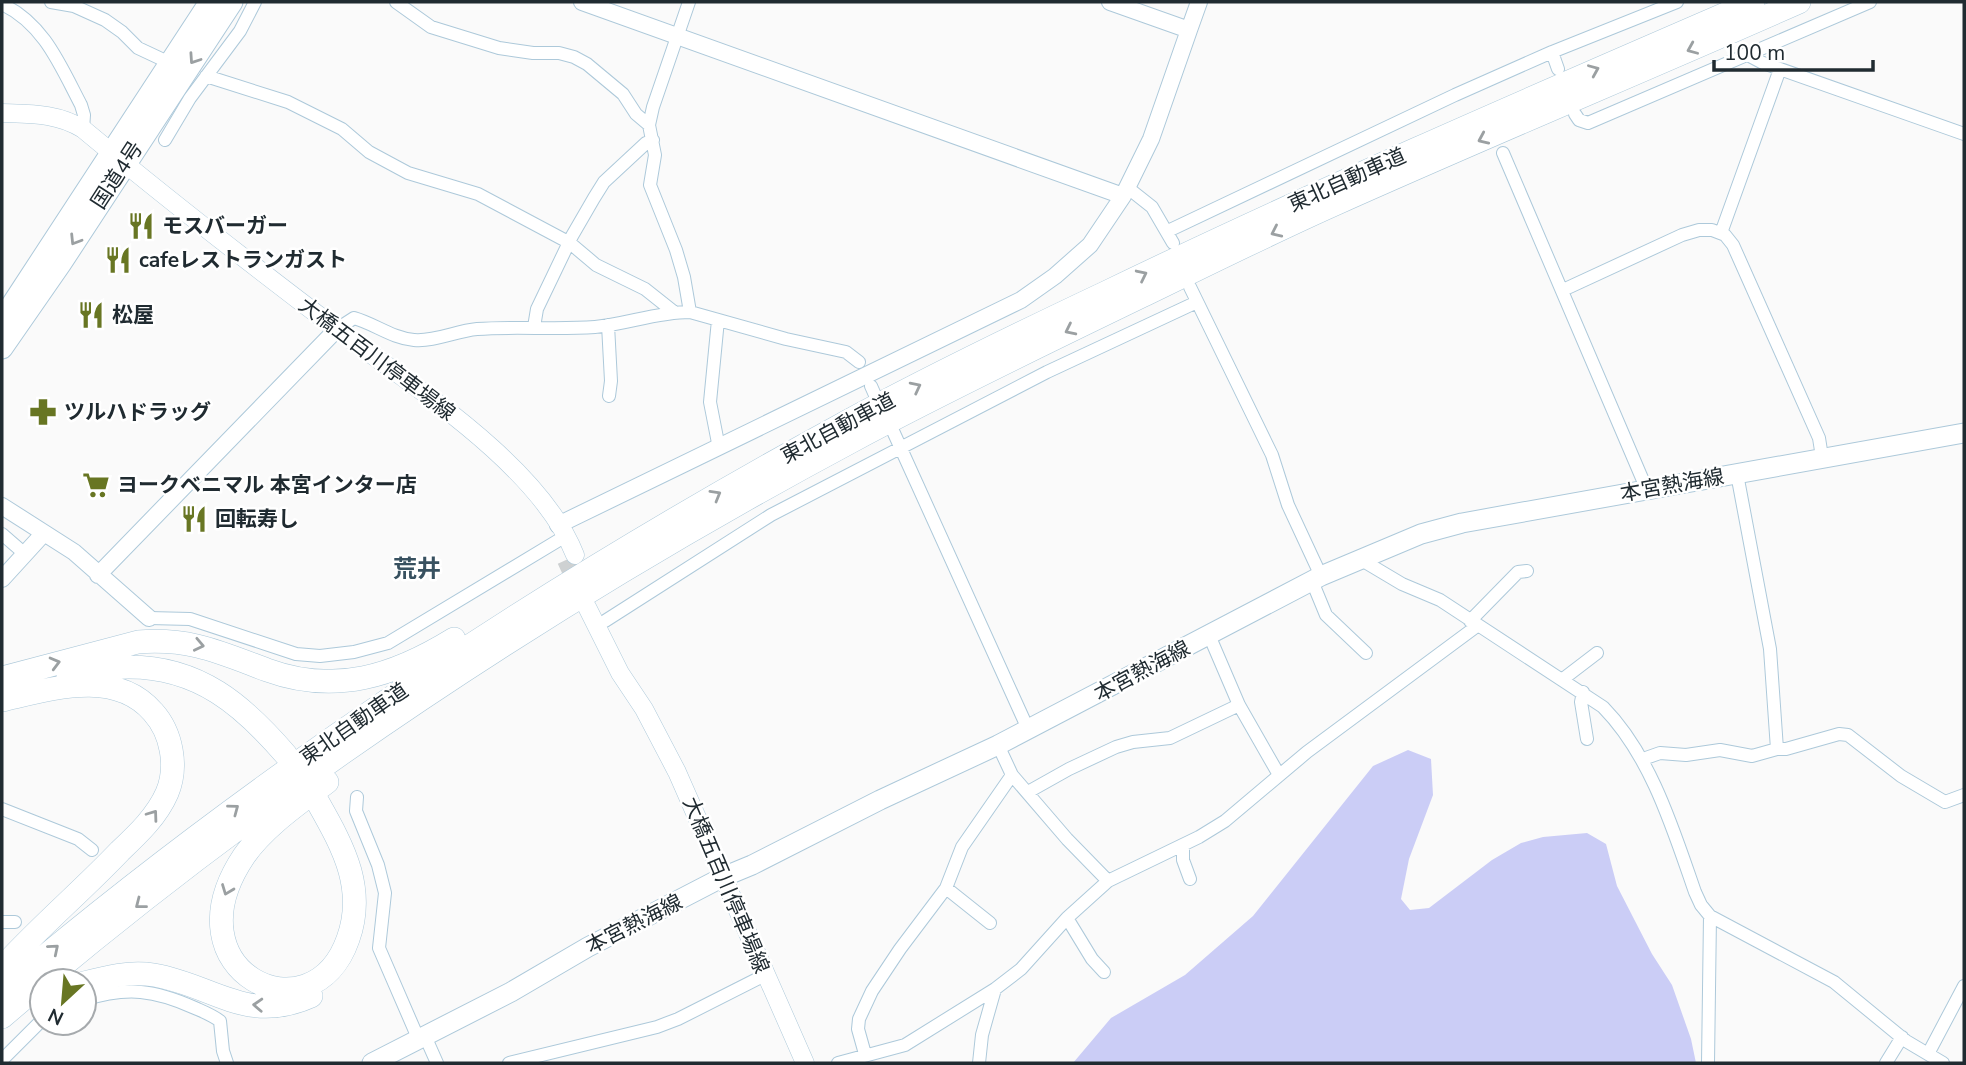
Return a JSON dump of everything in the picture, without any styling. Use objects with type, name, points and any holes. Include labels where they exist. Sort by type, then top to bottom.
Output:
[{"type":"highway","name":"国道4号","points":[[2,348],[61,262],[170,63],[210,2]]},
{"type":"highway","name":"国道4号","points":[[2,320],[232,2]]},
{"type":"highway","name":"東北自動車道","points":[[2,992],[179,850],[398,692],[657,530],[846,422],[1074,308],[1319,192],[1753,2]]},
{"type":"highway","name":"東北自動車道","points":[[61,967],[320,768],[494,650],[739,503],[853,440],[1018,355],[1330,207],[1799,2]]},
{"type":"highway","points":[[2,678],[146,641],[194,644],[217,649],[295,678],[337,682],[358,680],[408,664],[549,583],[657,530]]},
{"type":"highway","points":[[55,688],[81,673],[105,668],[136,667],[173,671],[200,681],[224,696],[291,752],[256,706],[230,686],[176,660],[108,650]]},
{"type":"highway","points":[[98,980],[121,975],[153,975],[231,1002],[258,1006],[297,1001],[331,983],[356,951],[365,925],[367,908],[357,853],[321,795],[350,872],[355,903],[347,943],[335,963],[317,979],[293,988],[267,986],[244,974],[228,954],[222,934],[221,910],[224,897],[246,854],[307,797],[494,650]]},
{"type":"highway","points":[[2,699],[55,688],[100,686],[123,691],[143,702],[163,726],[170,743],[172,775],[162,803],[145,826],[2,968]]},
{"type":"highway","name":"東北自動車道","points":[[2,1017],[28,995]]},
{"type":"highway","points":[[2,1031],[28,1013]]},
{"type":"main road","name":"大橋五百川停車場線","points":[[2,113],[45,114],[70,121],[83,129],[488,445],[538,494],[559,533],[569,538],[571,558]]},
{"type":"main road","name":"本宮熱海線","points":[[372,1063],[511,992],[588,947],[723,877],[998,745],[1317,579],[1421,534],[1449,526],[1964,433]]},
{"type":"main road","name":"大橋五百川停車場線","points":[[644,709],[620,673],[591,605],[605,621],[644,709],[677,772],[805,1063]]},
{"type":"street","points":[[51,2],[74,6],[105,20],[138,48],[170,63]]},
{"type":"street","points":[[165,139],[206,76],[240,31],[255,2]]},
{"type":"street","points":[[396,2],[423,23],[499,48],[533,53],[559,53],[574,57],[587,64],[623,94],[636,114],[649,125]]},
{"type":"street","points":[[582,2],[1125,192],[1152,207],[1170,237],[1455,95],[1552,52],[1677,2]]},
{"type":"street","points":[[689,2],[650,115],[649,125],[655,155],[650,186],[676,250],[690,312]]},
{"type":"street","points":[[1110,2],[1189,30]]},
{"type":"street","points":[[2,506],[74,551],[149,618],[190,619],[296,654],[320,656],[354,652],[388,643],[559,533],[719,448],[1021,300],[1055,276],[1090,245],[1125,192],[1151,139],[1199,2]]},
{"type":"street","points":[[1575,114],[1579,120],[1588,123],[1870,2]]},
{"type":"street","points":[[2,4],[26,19],[47,41],[80,105],[84,115],[83,129]]},
{"type":"street","points":[[1552,52],[1558,69]]},
{"type":"street","points":[[1745,54],[1964,134]]},
{"type":"street","points":[[1721,233],[1780,68]]},
{"type":"street","points":[[206,76],[288,102],[342,129],[369,152],[386,162],[436,183],[478,194],[570,243],[596,265],[645,289],[674,312]]},
{"type":"street","points":[[534,327],[537,309],[604,182],[646,143],[653,140]]},
{"type":"street","points":[[1503,153],[1647,490]]},
{"type":"street","points":[[1563,290],[1682,235],[1699,230],[1721,233],[1733,245],[1748,275],[1819,438],[1822,457]]},
{"type":"street","points":[[1190,287],[1272,455],[1317,579],[1326,614],[1366,653]]},
{"type":"street","points":[[605,621],[771,515],[1047,372],[1197,302]]},
{"type":"street","points":[[98,575],[337,329],[354,318],[370,322],[401,338],[424,340],[457,331],[608,325],[674,312],[690,312],[786,339],[846,352],[859,362]]},
{"type":"street","points":[[718,320],[710,402],[719,448]]},
{"type":"street","points":[[608,325],[611,381],[609,396]]},
{"type":"street","points":[[892,431],[1028,729]]},
{"type":"street","points":[[1737,474],[1770,649],[1777,749]]},
{"type":"street","points":[[2,579],[44,533]]},
{"type":"street","points":[[2,534],[25,554]]},
{"type":"street","points":[[1360,559],[1402,584],[1440,600],[1603,707],[1618,723],[1643,759],[1695,892],[1710,916],[1834,982],[1902,1037],[1943,1063]]},
{"type":"street","points":[[838,1063],[905,1045],[995,989],[1021,969],[1067,918],[1108,881],[1183,845],[1225,821],[1279,775],[1474,624],[1518,572],[1527,571]]},
{"type":"street","points":[[1209,635],[1239,705],[1279,775]]},
{"type":"street","points":[[1563,679],[1597,653]]},
{"type":"street","points":[[1583,692],[1581,702],[1587,739]]},
{"type":"street","points":[[1028,792],[1116,747],[1133,742],[1171,738],[1239,705]]},
{"type":"street","points":[[1643,759],[1660,753],[1686,755],[1720,750],[1752,756],[1843,734],[1853,738],[1901,776],[1945,802],[1964,795]]},
{"type":"street","points":[[998,745],[1012,775],[1067,839],[1108,881]]},
{"type":"street","points":[[865,1054],[858,1028],[859,1019],[872,990],[946,888],[962,847],[1012,775]]},
{"type":"street","points":[[357,797],[356,811],[378,865],[385,893],[379,948],[421,1037],[437,1063]]},
{"type":"street","points":[[2,809],[78,839],[92,850]]},
{"type":"street","points":[[1183,845],[1183,860],[1190,879]]},
{"type":"street","points":[[946,888],[990,923]]},
{"type":"street","points":[[1708,1063],[1710,916]]},
{"type":"street","points":[[1067,918],[1092,959],[1104,972]]},
{"type":"street","points":[[509,1063],[657,1027],[765,975]]},
{"type":"street","points":[[1928,1054],[1964,986]]},
{"type":"street","points":[[979,1063],[982,1035],[995,989]]},
{"type":"street","points":[[98,995],[131,991],[156,993],[180,1001],[220,1021],[227,1063]]},
{"type":"street","points":[[2,1060],[28,1034]]},
{"type":"street","points":[[1885,1063],[1902,1037]]},
{"type":"shaded area","points":[[1408,750],[1431,759],[1433,795],[1409,859],[1401,899],[1410,910],[1429,908],[1492,860],[1521,843],[1543,837],[1587,833],[1606,844],[1617,886],[1652,954],[1672,985],[1691,1039],[1696,1063],[1073,1063],[1111,1018],[1185,975],[1253,916],[1373,766]]},
{"type":"tunnel","points":[[566,560],[580,591]]},
{"type":"place","name":"モスバーガー","points":[[141,226]]},
{"type":"place","name":"cafeレストランガスト","points":[[118,260]]},
{"type":"place","name":"松屋","points":[[91,315]]},
{"type":"place","name":"ツルハドラッグ","points":[[43,412]]},
{"type":"place","name":"ヨークベニマル 本宮インター店","points":[[96,485]]},
{"type":"place","name":"回転寿し","points":[[194,519]]},
{"type":"district","name":"荒井","points":[[417,569]]}]
